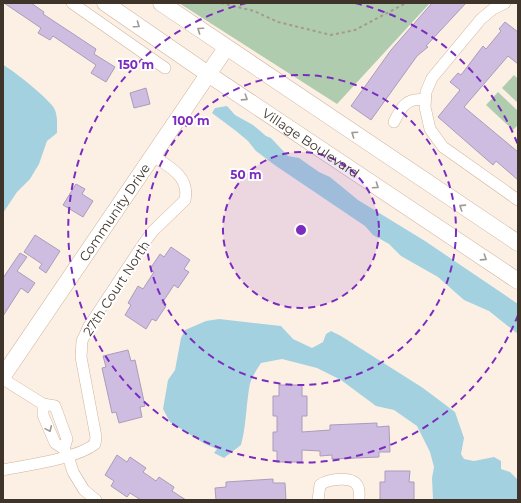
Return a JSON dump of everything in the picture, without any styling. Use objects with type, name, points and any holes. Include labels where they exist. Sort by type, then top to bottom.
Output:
[{"type":"street","points":[[72,3],[165,68]]},
{"type":"street","name":"Village Boulevard","points":[[105,3],[208,74],[518,280]]},
{"type":"street","points":[[161,3],[518,243]]},
{"type":"street","points":[[505,3],[493,8],[481,19],[446,60],[432,78],[425,100],[428,122],[440,144],[518,200]]},
{"type":"street","name":"Community Drive","points":[[3,377],[226,48]]},
{"type":"street","points":[[394,122],[405,104],[411,100],[425,100]]},
{"type":"street","name":"27th Court North","points":[[3,470],[66,453],[89,449],[95,444],[96,437],[81,356],[82,341],[85,334],[144,243],[153,231],[185,200],[187,193],[178,173],[153,156]]},
{"type":"street","points":[[3,377],[43,404],[43,415],[55,443],[66,453],[76,478],[84,490],[96,500]]},
{"type":"street","points":[[318,500],[320,485],[326,481],[347,479],[354,481],[359,487],[359,500]]},
{"type":"path","points":[[221,3],[248,9],[278,22],[331,35],[355,30],[406,3]]},
{"type":"green space","points":[[179,3],[430,3],[337,104]]},
{"type":"green space","points":[[514,75],[518,79],[518,103],[502,88]]},
{"type":"green space","points":[[498,92],[518,111],[518,125],[513,130],[486,105]]},
{"type":"water","points":[[3,65],[46,98],[51,104],[57,117],[57,133],[47,141],[39,164],[30,179],[17,192],[3,213]]},
{"type":"water","points":[[227,106],[235,115],[253,125],[266,136],[271,138],[288,156],[299,158],[319,172],[330,177],[358,200],[425,241],[518,304],[518,334],[489,311],[464,300],[438,277],[401,256],[389,244],[373,235],[365,226],[256,151],[248,141],[212,113],[215,108]]},
{"type":"water","points":[[219,319],[281,326],[293,339],[312,348],[323,342],[326,334],[331,331],[341,336],[423,388],[455,412],[464,438],[461,454],[464,459],[474,461],[494,457],[501,461],[501,469],[510,472],[518,480],[518,500],[433,500],[432,478],[434,467],[430,452],[417,426],[394,410],[376,406],[341,380],[317,368],[282,359],[261,363],[252,378],[241,445],[224,458],[214,453],[217,449],[205,444],[170,422],[163,409],[168,380],[175,370],[181,338],[185,330],[206,321]]},
{"type":"building","points":[[4,3],[31,3],[44,12],[43,14],[96,49],[94,54],[115,67],[106,82],[91,73],[96,65],[53,36],[50,40],[38,33],[41,28]]},
{"type":"building","points":[[432,3],[466,3],[426,46],[428,47],[417,56],[371,120],[351,106],[391,50]]},
{"type":"building","points":[[505,22],[518,32],[518,64],[508,56],[464,107],[518,152],[518,180],[496,161],[493,165],[438,117],[460,90],[450,82],[458,73],[461,75],[483,46],[486,49],[501,31],[499,29]]},
{"type":"building","points":[[146,88],[150,104],[134,108],[130,93]]},
{"type":"building","points":[[76,184],[85,189],[82,194],[93,201],[83,217],[63,205]]},
{"type":"building","points":[[35,235],[60,251],[46,273],[39,268],[42,264],[24,252]]},
{"type":"building","points":[[171,247],[190,260],[184,269],[189,272],[178,288],[174,285],[162,303],[166,306],[156,321],[152,319],[146,329],[125,315],[131,305],[128,303],[138,286],[143,289],[154,272],[150,269],[160,254],[164,257]]},
{"type":"building","points":[[20,253],[27,257],[17,271],[35,283],[28,293],[21,288],[3,316],[3,278]]},
{"type":"building","points":[[128,350],[131,361],[135,360],[145,406],[140,407],[142,417],[119,423],[116,412],[112,413],[102,368],[106,367],[103,356]]},
{"type":"building","points":[[279,385],[302,385],[302,396],[307,396],[307,416],[302,416],[302,432],[330,430],[330,425],[377,423],[377,427],[389,426],[390,452],[379,452],[379,457],[332,459],[332,455],[320,456],[320,451],[302,450],[302,462],[277,462],[277,451],[273,451],[273,432],[277,432],[277,416],[273,416],[273,396],[279,396]]},
{"type":"building","points":[[117,455],[127,462],[130,457],[146,468],[143,472],[156,481],[159,477],[174,487],[172,491],[186,500],[141,500],[130,493],[127,497],[111,486],[114,481],[105,475]]},
{"type":"building","points":[[385,471],[410,471],[409,482],[414,482],[414,500],[380,500],[380,482],[385,482]]},
{"type":"building","points":[[273,479],[273,483],[285,483],[286,500],[216,500],[215,488],[226,487],[226,482]]}]
